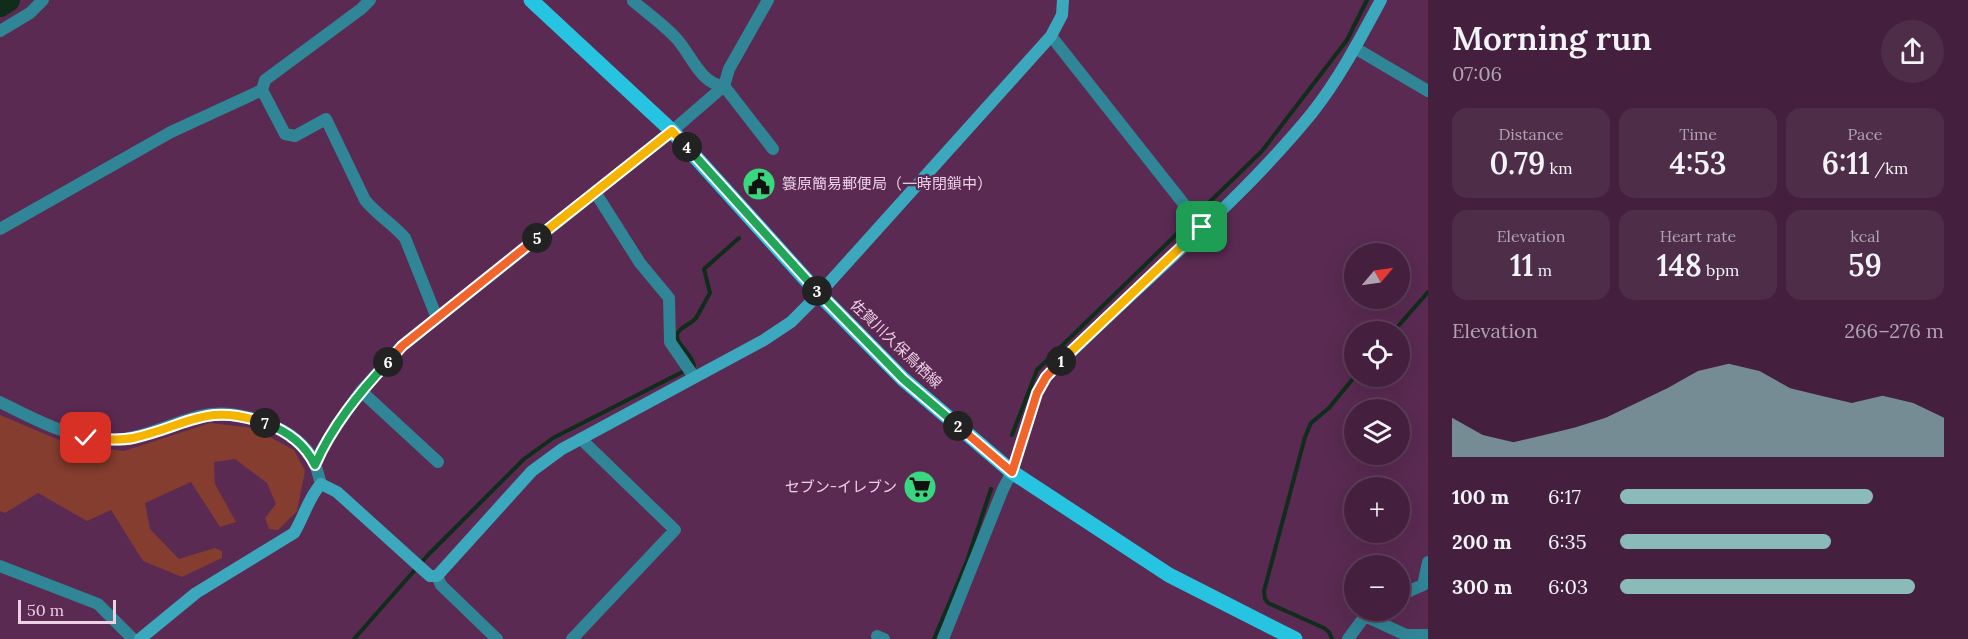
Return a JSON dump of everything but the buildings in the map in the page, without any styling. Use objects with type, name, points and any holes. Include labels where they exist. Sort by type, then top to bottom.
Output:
[{"type":"main road","name":"佐賀川久保鳥栖線","points":[[531,0],[672,131],[819,294],[903,379],[1012,472],[1169,575],[1295,639]]},
{"type":"street","points":[[0,31],[30,13],[43,0]]},
{"type":"street","points":[[370,0],[265,80],[262,90],[285,134],[295,136],[326,119],[365,200],[405,238],[437,318]]},
{"type":"street","points":[[315,465],[333,431],[361,390],[402,346],[672,131],[724,86],[729,69],[768,0]]},
{"type":"street","points":[[0,402],[35,420],[86,438],[110,440],[132,438],[201,416],[219,414],[246,416],[275,427],[300,442],[315,465],[321,484],[337,492],[430,576],[437,576],[532,471],[562,449],[764,340],[791,322],[819,294],[1051,36],[1062,15],[1063,0]]},
{"type":"street","points":[[943,639],[1012,472],[1037,393],[1046,377],[1264,168],[1313,112],[1355,48],[1381,0]]},
{"type":"street","points":[[633,1],[677,39],[696,67],[716,85],[724,86],[773,149]]},
{"type":"street","points":[[1051,36],[1202,227]]},
{"type":"street","points":[[1355,48],[1428,91]]},
{"type":"street","points":[[0,229],[171,132],[262,90]]},
{"type":"street","points":[[595,192],[640,263],[669,298],[670,342],[694,378]]},
{"type":"street","points":[[361,390],[438,462]]},
{"type":"street","points":[[572,639],[675,530],[581,439]]},
{"type":"street","points":[[140,639],[196,593],[294,533],[303,518],[311,494],[321,484]]},
{"type":"street","points":[[1410,591],[1423,585],[1428,562]]},
{"type":"street","points":[[0,566],[98,604],[132,639]]},
{"type":"street","points":[[437,576],[441,585],[497,639]]},
{"type":"street","points":[[1348,639],[1363,621]]},
{"type":"street","points":[[1383,621],[1406,635],[1428,635]]},
{"type":"shaded area","points":[[0,415],[71,445],[124,451],[210,423],[253,428],[294,450],[305,471],[297,511],[278,530],[269,529],[265,518],[276,504],[267,483],[235,459],[214,462],[215,484],[236,522],[220,527],[191,482],[145,503],[150,529],[179,559],[215,548],[222,551],[222,558],[182,577],[143,561],[111,510],[87,521],[38,493],[5,513],[0,511]]},
{"type":"waterway","points":[[0,5],[8,0]]},
{"type":"waterway","points":[[1012,435],[1037,370],[1262,151],[1347,40],[1367,0]]},
{"type":"waterway","points":[[354,639],[428,555],[524,459],[553,438],[694,366],[690,356],[679,342],[677,334],[696,318],[710,293],[704,269],[739,238]]},
{"type":"waterway","points":[[1403,321],[1428,292]]},
{"type":"waterway","points":[[1332,639],[1324,628],[1268,603],[1264,591],[1305,437],[1311,423],[1329,408],[1346,387]]},
{"type":"waterway","points":[[934,639],[967,561],[991,489]]},
{"type":"place","name":"簑原簡易郵便局（一時閉鎖中）","points":[[759,184]]},
{"type":"place","name":"セブン-イレブン","points":[[920,487]]},
{"type":"route","points":[[86,438],[110,440],[132,438],[201,416],[219,414],[246,416],[275,427],[300,442],[315,465],[322,449],[361,390],[402,346],[672,131],[819,294],[903,379],[1012,472],[1037,393],[1046,377],[1202,227]]}]
